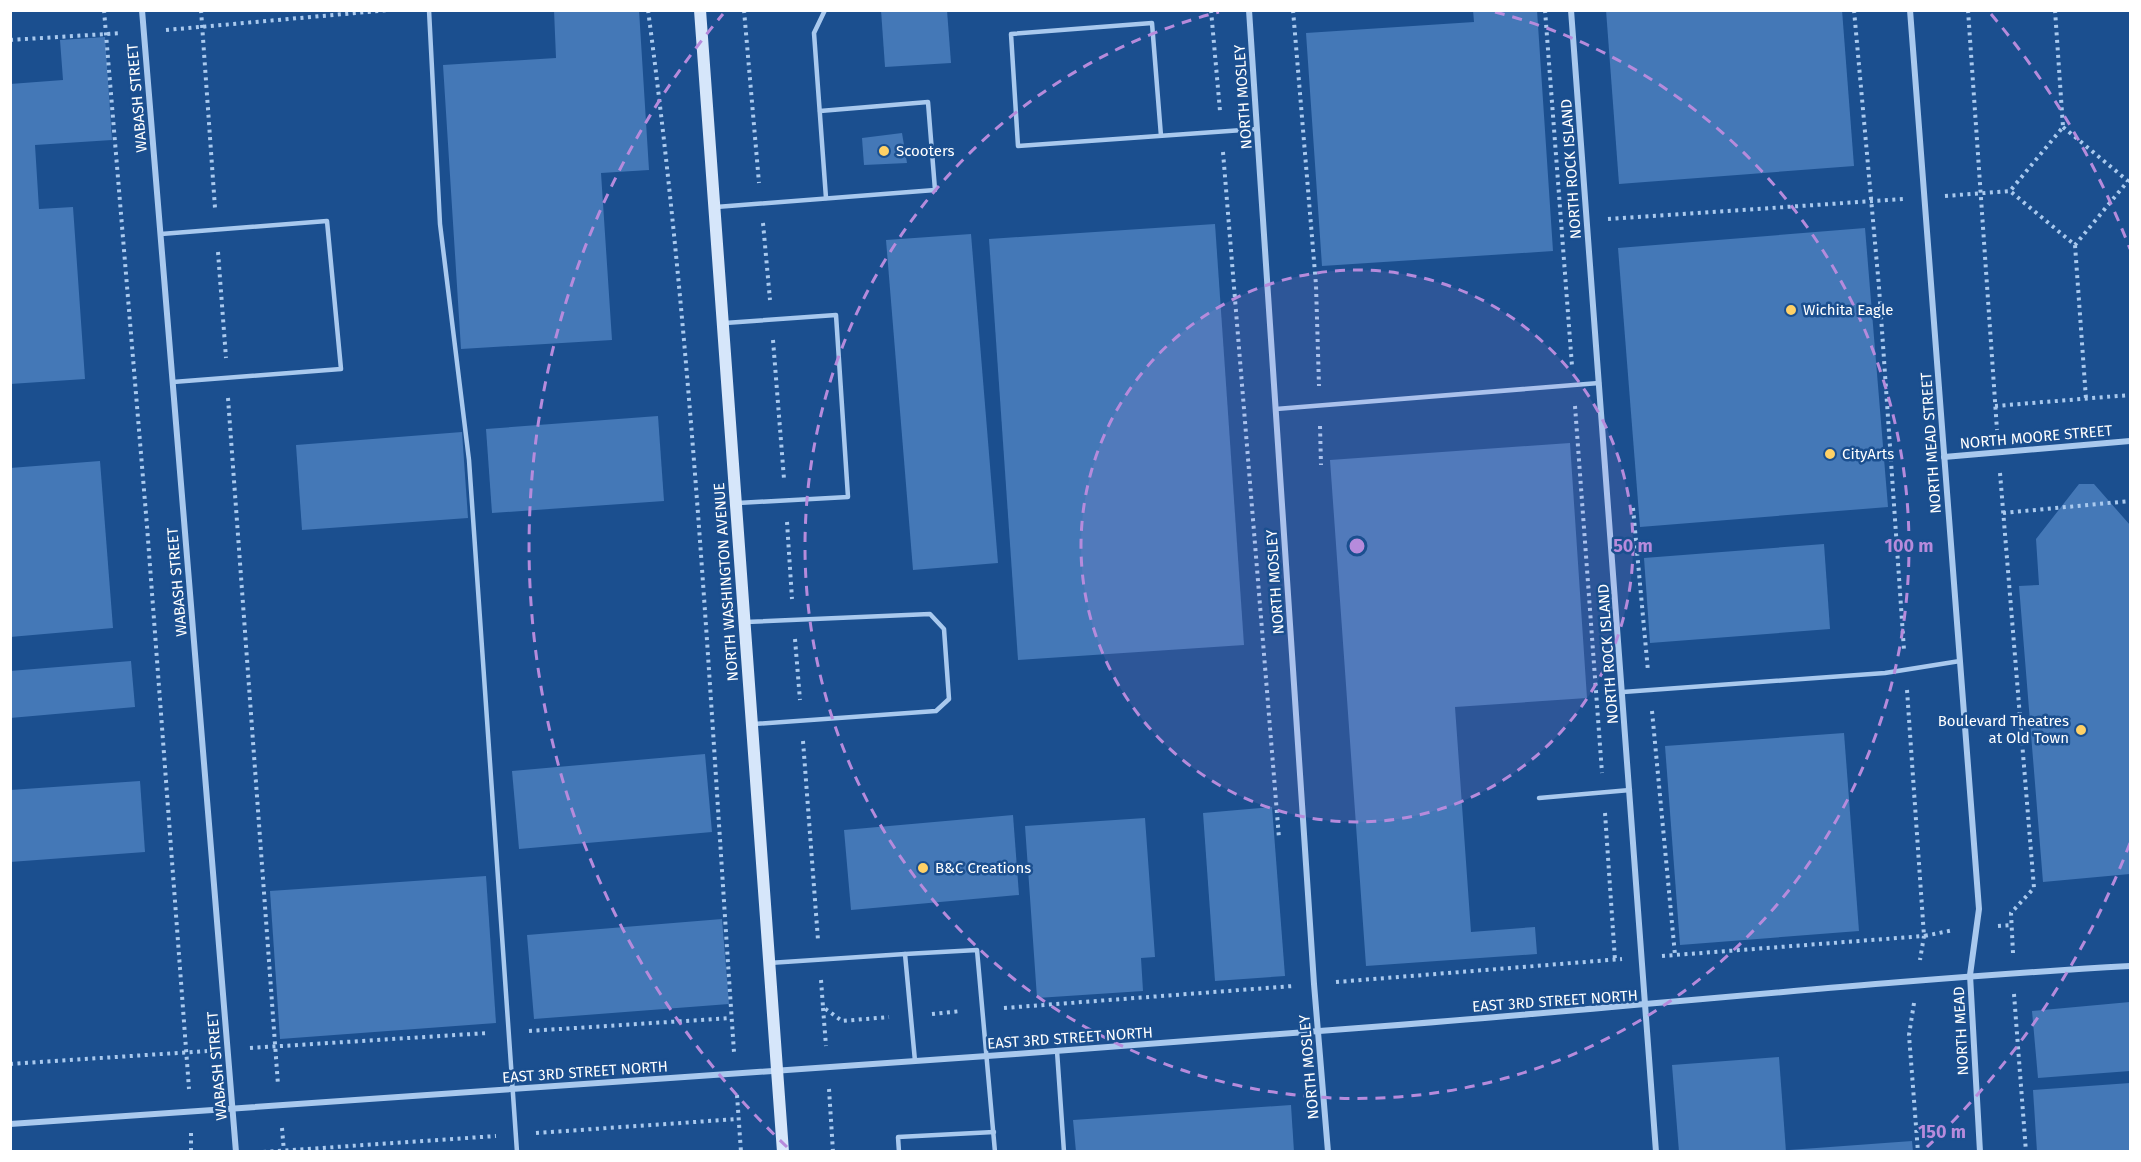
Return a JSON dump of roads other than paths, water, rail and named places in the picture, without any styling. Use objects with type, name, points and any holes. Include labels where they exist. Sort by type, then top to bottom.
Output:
[{"type":"main road","name":"NORTH WASHINGTON AVENUE","points":[[700,10],[783,1152]]},
{"type":"street","name":"WABASH STREET","points":[[142,10],[236,1152]]},
{"type":"street","name":"NORTH MOSLEY","points":[[1249,10],[1317,1032],[1328,1152]]},
{"type":"street","name":"NORTH ROCK ISLAND","points":[[1571,10],[1647,1006],[1656,1152]]},
{"type":"street","name":"NORTH MEAD STREET","points":[[1910,10],[1979,909]]},
{"type":"street","name":"NORTH MOORE STREET","points":[[1944,457],[2130,441]]},
{"type":"street","name":"NORTH MEAD","points":[[1979,909],[1970,975],[1980,1152]]},
{"type":"street","name":"EAST 3RD STREET NORTH","points":[[10,1124],[1317,1032],[1647,1006],[1970,975],[2130,966]]},
{"type":"lane","points":[[429,10],[440,224],[469,460],[517,1152]]},
{"type":"lane","points":[[825,10],[814,33],[826,198]]},
{"type":"lane","points":[[1161,136],[1152,23],[1011,34],[1018,146],[1161,136],[1221,131],[1257,129]]},
{"type":"lane","points":[[714,207],[935,190],[928,102],[820,111]]},
{"type":"lane","points":[[161,234],[327,221],[340,369],[173,382]]},
{"type":"lane","points":[[722,323],[836,315],[848,496],[735,503]]},
{"type":"lane","points":[[1276,409],[1599,383]]},
{"type":"lane","points":[[744,622],[930,614],[944,629],[949,699],[936,711],[751,724]]},
{"type":"lane","points":[[1623,692],[1906,669],[1960,661]]},
{"type":"lane","points":[[1539,798],[1630,790]]},
{"type":"lane","points":[[769,963],[976,950],[988,1056],[995,1152]]},
{"type":"lane","points":[[905,954],[915,1061]]},
{"type":"lane","points":[[1057,1051],[1064,1152]]},
{"type":"lane","points":[[899,1152],[898,1137],[994,1132]]},
{"type":"place","name":"Scooters","points":[[884,151]]},
{"type":"place","name":"Wichita Eagle","points":[[1791,310]]},
{"type":"place","name":"CityArts","points":[[1830,454]]},
{"type":"place","name":"Boulevard Theatres at Old Town","points":[[2081,730]]},
{"type":"place","name":"B&C Creations","points":[[923,868]]}]
